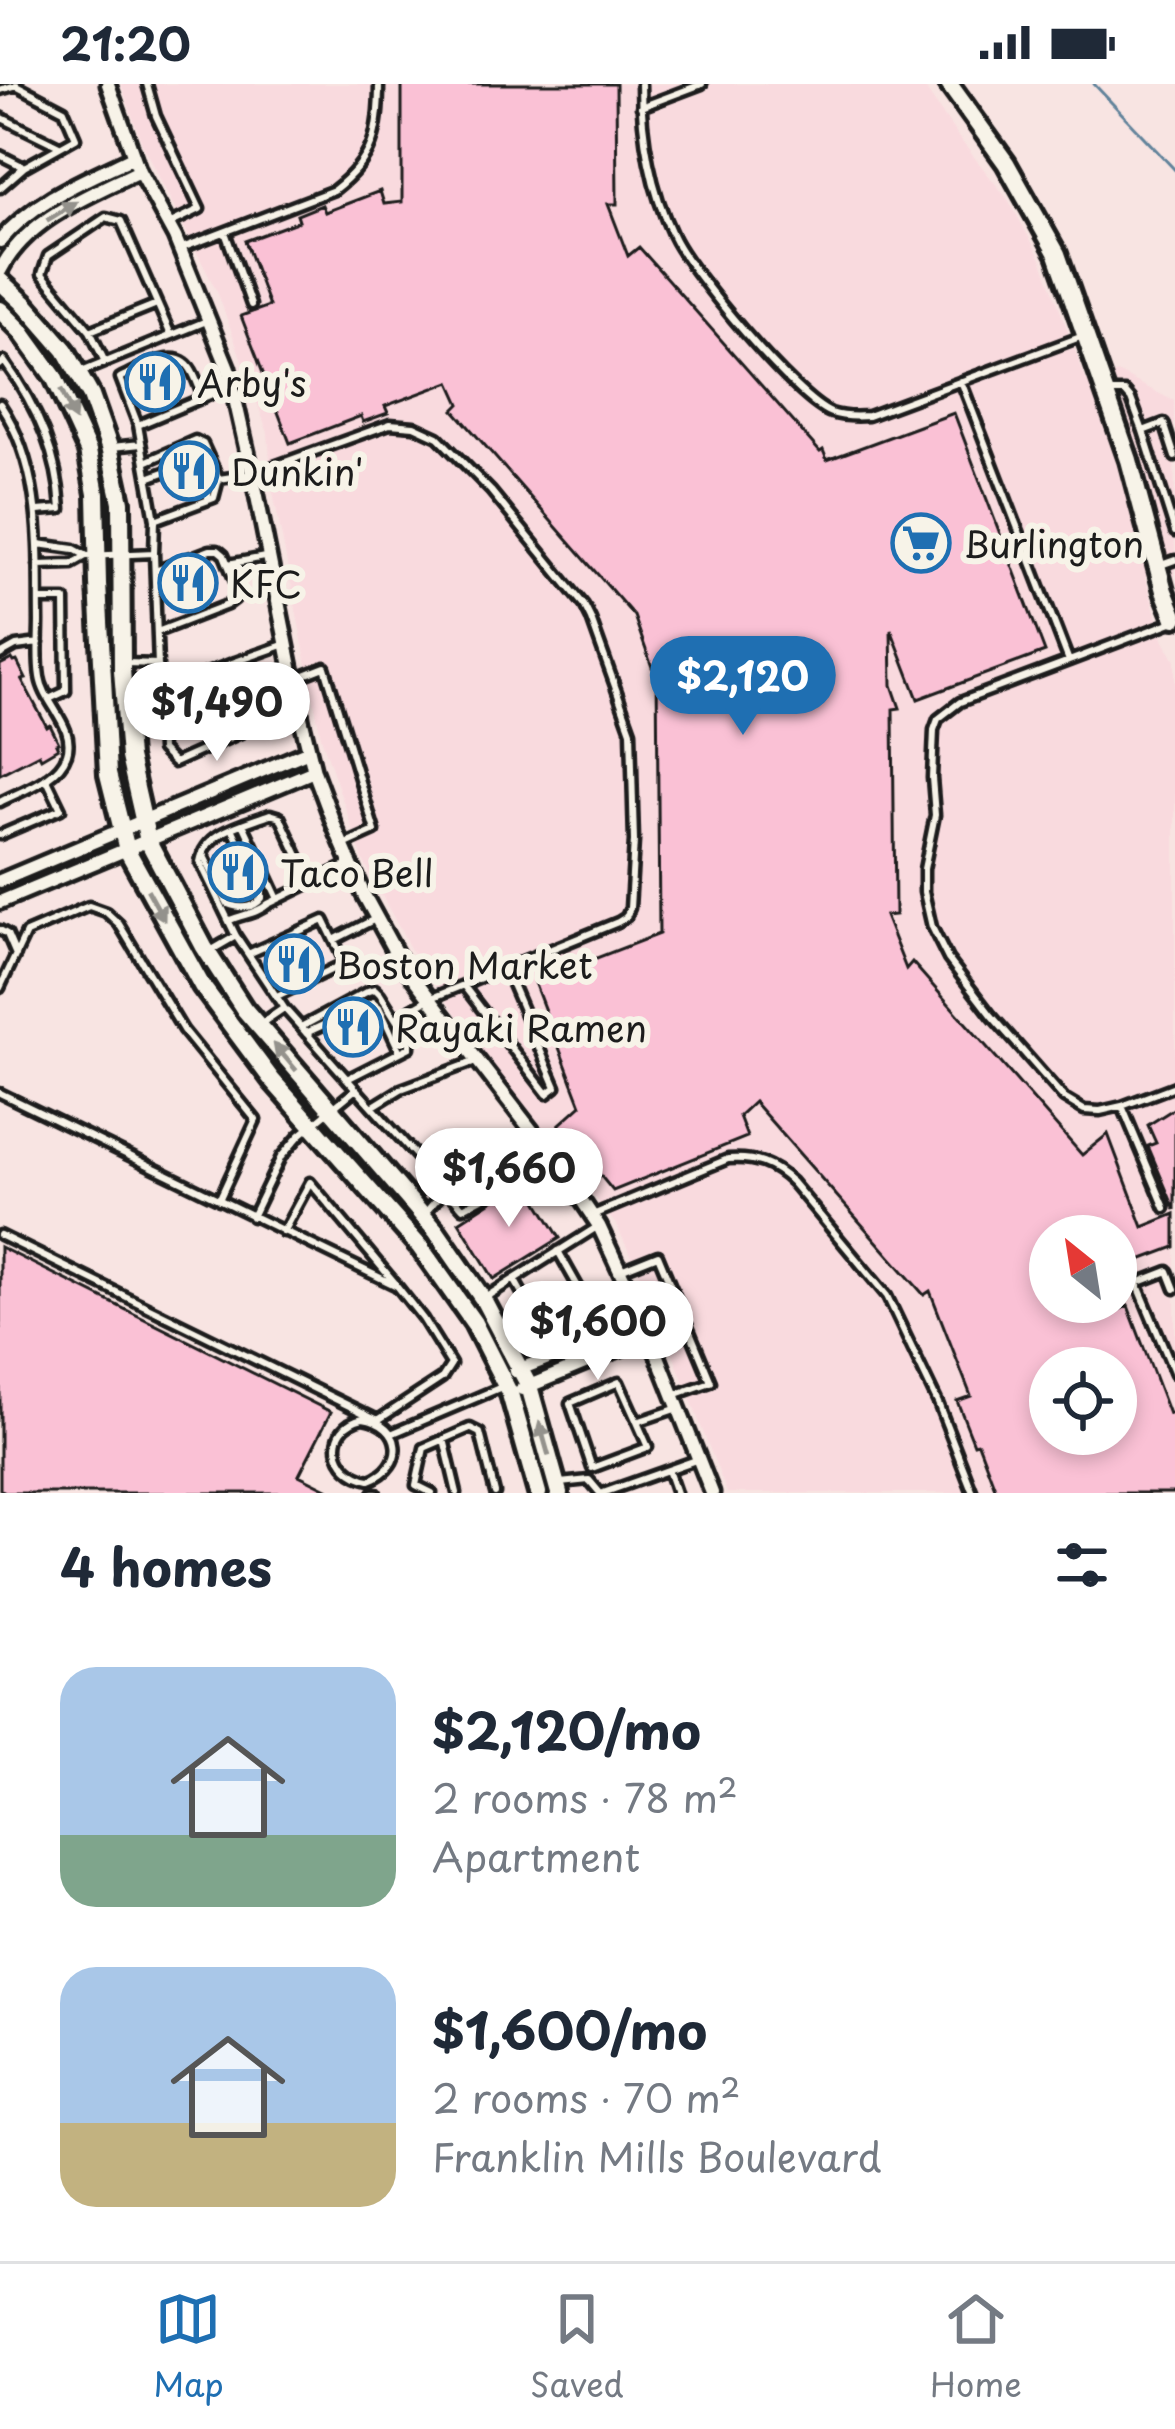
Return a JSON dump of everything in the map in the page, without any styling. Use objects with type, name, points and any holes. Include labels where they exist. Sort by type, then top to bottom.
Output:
[{"type":"street","points":[[107,84],[136,164],[179,249],[228,368],[309,751],[342,845],[400,959],[595,1220],[650,1336],[712,1493]]},
{"type":"street","points":[[949,84],[1006,163],[1057,254],[1166,563],[1175,619]]},
{"type":"street","points":[[0,241],[46,200],[136,164]]},
{"type":"street","points":[[0,271],[30,234],[56,213],[136,164]]},
{"type":"street","points":[[0,281],[65,350],[92,396],[109,448],[121,502],[122,663],[129,757],[148,841],[208,952],[259,1026],[422,1216],[483,1298],[525,1378],[558,1488]]},
{"type":"street","points":[[0,310],[54,376],[88,451],[96,494],[92,556],[108,775],[127,850],[202,986],[272,1080],[420,1247],[474,1323],[506,1385],[538,1493]]},
{"type":"street","points":[[0,880],[309,751]]},
{"type":"street","points":[[0,902],[314,771]]},
{"type":"street","points":[[525,1378],[643,1321]]},
{"type":"street","points":[[506,1385],[650,1336]]},
{"type":"lane","points":[[147,84],[156,116],[200,209],[168,225]]},
{"type":"lane","points":[[179,249],[334,190],[355,173],[376,132],[379,84]]},
{"type":"lane","points":[[641,84],[657,196],[674,241],[789,380],[832,413],[868,416],[1087,334]]},
{"type":"lane","points":[[641,107],[702,84]]},
{"type":"lane","points":[[0,90],[18,85],[64,110],[76,138],[24,167],[0,188]]},
{"type":"lane","points":[[0,117],[59,146]]},
{"type":"lane","points":[[0,154],[24,167]]},
{"type":"lane","points":[[105,362],[90,331],[42,274],[48,256],[106,218],[121,221],[171,335]]},
{"type":"lane","points":[[225,232],[251,305]]},
{"type":"lane","points":[[90,331],[157,304]]},
{"type":"lane","points":[[78,373],[208,320]]},
{"type":"lane","points":[[203,398],[188,364],[181,360],[171,358],[120,378],[139,425],[155,520],[161,750],[174,763],[241,733],[250,718],[236,662]]},
{"type":"lane","points":[[0,365],[4,362],[24,388],[47,436],[59,477],[61,509],[38,512]]},
{"type":"lane","points":[[961,381],[1069,661]]},
{"type":"lane","points":[[139,425],[232,386]]},
{"type":"lane","points":[[1107,394],[1117,390],[1131,399],[1175,532]]},
{"type":"lane","points":[[0,404],[25,452],[38,512],[40,682],[69,737],[63,764],[0,802]]},
{"type":"lane","points":[[1143,431],[1164,423],[1175,457]]},
{"type":"lane","points":[[219,479],[252,474],[390,424],[414,425],[438,437],[491,491],[584,605],[631,730],[634,842],[626,916],[429,999],[396,1018]]},
{"type":"lane","points":[[145,462],[195,440],[203,444],[219,479],[214,498],[155,520]]},
{"type":"lane","points":[[109,448],[142,443]]},
{"type":"lane","points":[[148,478],[199,459],[208,476],[208,500]]},
{"type":"lane","points":[[39,544],[92,556]]},
{"type":"lane","points":[[154,572],[218,550],[238,589],[226,605],[157,632]]},
{"type":"lane","points":[[38,565],[72,564],[92,556],[154,554]]},
{"type":"lane","points":[[228,564],[269,556]]},
{"type":"lane","points":[[39,600],[65,600],[66,692],[49,699]]},
{"type":"lane","points":[[1175,619],[946,710],[934,730],[935,815],[924,869],[932,927],[948,959],[1064,1098],[1084,1110],[1100,1111],[1175,1086]]},
{"type":"lane","points":[[0,655],[16,646],[39,644]]},
{"type":"lane","points":[[159,692],[287,644]]},
{"type":"lane","points":[[122,663],[158,664]]},
{"type":"lane","points":[[294,679],[325,668],[375,831],[342,845]]},
{"type":"lane","points":[[0,835],[61,809],[46,778]]},
{"type":"lane","points":[[311,883],[280,817],[270,814],[211,839],[202,851],[200,862],[236,936],[284,1008],[346,1079],[463,1208],[503,1187]]},
{"type":"lane","points":[[244,825],[278,899]]},
{"type":"lane","points":[[202,851],[227,904],[237,908],[257,904],[262,890],[232,830]]},
{"type":"lane","points":[[229,921],[259,912],[350,863]]},
{"type":"lane","points":[[0,988],[26,933],[89,906],[106,912],[119,924],[183,1030],[256,1120],[218,1200]]},
{"type":"lane","points":[[334,940],[376,917]]},
{"type":"lane","points":[[248,954],[324,920],[345,963],[277,997]]},
{"type":"lane","points":[[0,930],[7,934],[16,955]]},
{"type":"lane","points":[[208,952],[236,936]]},
{"type":"lane","points":[[0,971],[10,967]]},
{"type":"lane","points":[[463,985],[547,1094],[556,1087],[505,968]]},
{"type":"lane","points":[[303,1030],[375,989],[410,1047],[346,1079]]},
{"type":"lane","points":[[303,1030],[374,1002],[400,1052]]},
{"type":"lane","points":[[259,1026],[284,1008]]},
{"type":"lane","points":[[372,1107],[401,1089],[476,1061]]},
{"type":"lane","points":[[252,1217],[280,1157],[356,1089]]},
{"type":"lane","points":[[0,1093],[397,1286]]},
{"type":"lane","points":[[1122,1106],[1165,1208]]},
{"type":"lane","points":[[422,1216],[445,1188],[501,1144]]},
{"type":"lane","points":[[483,1298],[558,1251],[595,1220],[728,1159],[762,1162],[780,1171],[887,1296],[938,1402],[973,1493]]},
{"type":"lane","points":[[0,1235],[379,1420],[392,1434],[395,1454],[380,1477],[370,1480],[349,1473],[340,1464],[338,1443],[351,1420],[379,1420],[442,1378],[451,1364],[423,1319],[310,1182],[283,1232]]},
{"type":"lane","points":[[514,1279],[538,1322],[585,1299],[558,1251]]},
{"type":"lane","points":[[620,1270],[658,1255],[711,1382],[637,1422]]},
{"type":"lane","points":[[1175,1288],[1168,1271],[1137,1283],[1175,1374]]},
{"type":"lane","points":[[590,1480],[592,1468],[570,1403],[619,1382],[647,1447],[592,1468]]},
{"type":"lane","points":[[392,1434],[506,1385]]},
{"type":"lane","points":[[432,1493],[416,1485],[424,1448],[470,1428],[480,1433],[495,1493]]},
{"type":"lane","points":[[444,1439],[457,1493]]},
{"type":"lane","points":[[590,1480],[602,1493],[699,1459]]},
{"type":"lane","points":[[668,1470],[676,1493]]},
{"type":"lane","points":[[370,1480],[374,1493]]},
{"type":"lane","points":[[558,1488],[590,1480]]},
{"type":"shaded area","points":[[121,84],[922,84],[1009,201],[1041,259],[1086,380],[1119,373],[1174,401],[1175,576],[1145,577],[1164,641],[1175,661],[1175,1493],[727,1493],[655,1308],[617,1226],[412,952],[363,860],[321,737],[272,487],[268,433],[218,294],[142,144]]},
{"type":"building","points":[[402,84],[616,84],[617,204],[608,204],[628,256],[639,247],[823,450],[827,460],[954,413],[1045,652],[918,699],[891,629],[892,685],[900,708],[893,709],[895,915],[885,916],[906,969],[912,962],[1082,1155],[1108,1134],[1143,1227],[1175,1214],[1175,1247],[1137,1261],[1137,1215],[1029,1215],[1029,1323],[1134,1323],[1169,1414],[1175,1412],[1175,1493],[997,1493],[957,1401],[971,1396],[930,1291],[924,1295],[754,1102],[739,1116],[747,1137],[613,1191],[559,1125],[581,1105],[534,982],[659,934],[657,664],[652,667],[634,616],[454,410],[460,404],[450,382],[385,406],[388,413],[363,422],[361,416],[290,443],[241,316],[269,306],[245,241],[299,221],[297,215],[322,205],[325,212],[380,191],[384,204],[402,202]]},
{"type":"building","name":"Arby's","points":[[170,367],[177,384],[141,400],[133,380]]},
{"type":"building","name":"KFC","points":[[191,567],[193,572],[198,570],[208,593],[181,604],[169,576]]},
{"type":"building","points":[[12,659],[59,743],[41,758],[39,754],[0,774],[0,665]]},
{"type":"building","points":[[217,685],[225,703],[200,713],[204,723],[183,733],[172,704]]},
{"type":"building","name":"Taco Bell","points":[[234,849],[254,890],[237,898],[218,856]]},
{"type":"building","points":[[1175,1108],[1175,1210],[1148,1146],[1156,1143],[1148,1125]]},
{"type":"building","points":[[524,1180],[560,1238],[494,1279],[459,1222]]},
{"type":"building","points":[[0,1247],[331,1412],[299,1475],[335,1493],[7,1493],[0,1489]]},
{"type":"waterway","points":[[1094,84],[1175,170]]},
{"type":"place","name":"Arby's","points":[[155,382]]},
{"type":"place","name":"Dunkin'","points":[[189,471]]},
{"type":"place","name":"Burlington","points":[[921,543]]},
{"type":"place","name":"KFC","points":[[188,583]]},
{"type":"place","name":"Taco Bell","points":[[238,872]]},
{"type":"place","name":"Boston Market","points":[[294,964]]},
{"type":"place","name":"Rayaki Ramen","points":[[353,1027]]}]
